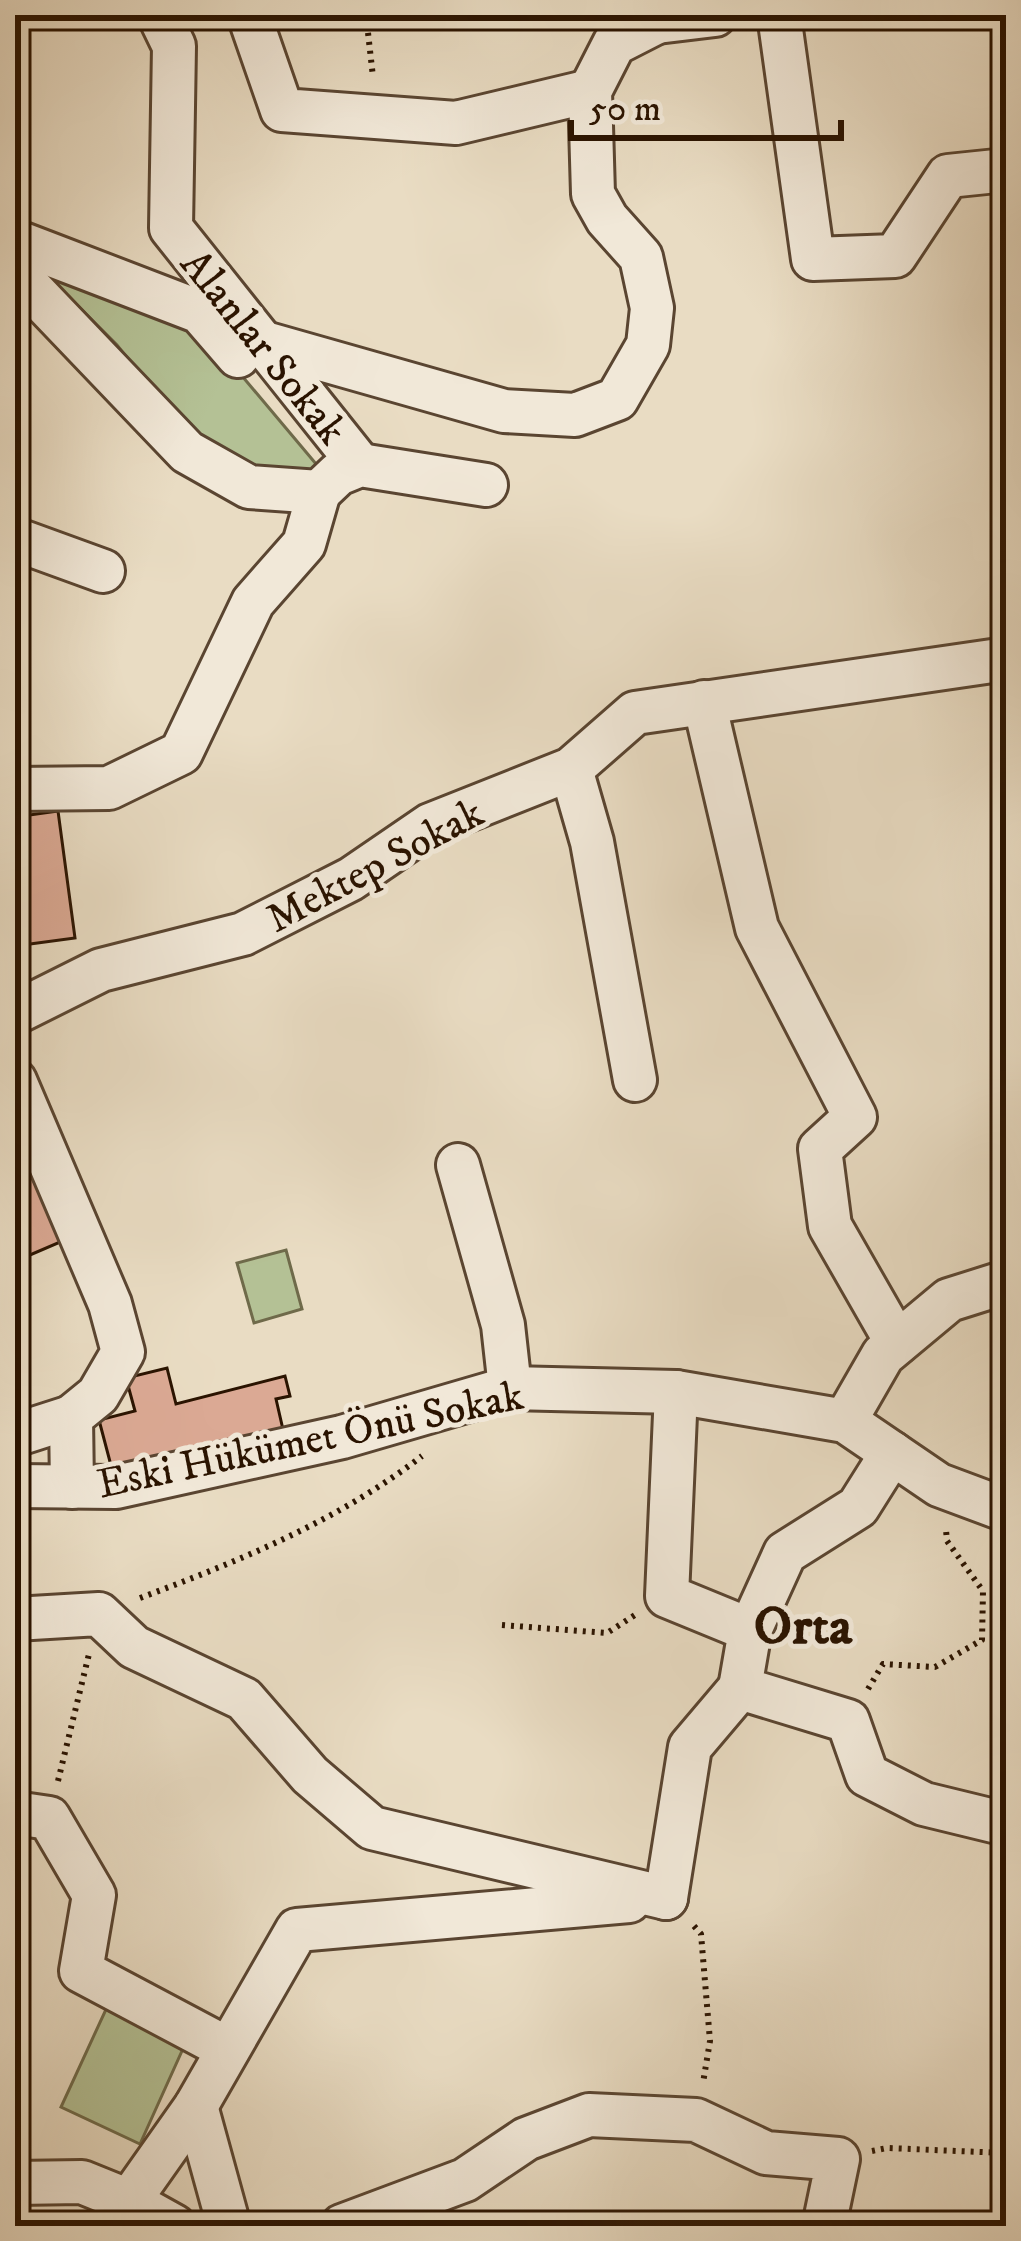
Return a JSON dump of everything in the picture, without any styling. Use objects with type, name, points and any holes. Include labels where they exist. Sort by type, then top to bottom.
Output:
[{"type":"street","name":"Alanlar Sokak","points":[[159,15],[174,46],[171,228],[261,342],[339,477]]},
{"type":"street","points":[[249,15],[282,110],[456,123],[590,91]]},
{"type":"street","points":[[261,342],[504,411],[575,415],[617,399],[648,345],[652,308],[641,257],[607,219],[593,194],[590,91],[614,44],[652,18],[715,15]]},
{"type":"street","points":[[778,15],[813,259],[895,256],[948,176],[1006,170]]},
{"type":"street","points":[[15,241],[200,312],[339,477]]},
{"type":"street","points":[[15,272],[187,452],[248,487],[339,477],[486,485]]},
{"type":"street","points":[[15,789],[109,788],[181,753],[253,602],[304,544],[339,477]]},
{"type":"street","points":[[15,539],[103,571]]},
{"type":"street","name":"Mektep Sokak","points":[[15,1013],[101,970],[242,934],[351,879],[430,825],[571,769],[635,713],[1006,659]]},
{"type":"street","points":[[704,702],[757,928],[855,1117],[820,1149],[830,1226],[897,1343]]},
{"type":"street","points":[[571,769],[592,842],[634,1080]]},
{"type":"street","points":[[15,1081],[110,1304],[123,1352],[98,1395],[71,1417],[15,1435]]},
{"type":"street","points":[[458,1165],[503,1325],[510,1388]]},
{"type":"street","points":[[1006,1282],[949,1300],[883,1355],[845,1421],[939,1485],[1006,1510]]},
{"type":"street","name":"Eski Hükümet Önü Sokak","points":[[15,1486],[116,1487],[320,1442],[510,1388],[676,1392],[845,1421]]},
{"type":"street","points":[[676,1392],[667,1595],[750,1630]]},
{"type":"street","points":[[71,1417],[72,1487]]},
{"type":"street","points":[[666,1898],[690,1747],[740,1688],[750,1630],[785,1553],[858,1507],[892,1453]]},
{"type":"street","points":[[15,1619],[99,1614],[134,1647],[244,1699],[310,1775],[372,1828],[666,1898]]},
{"type":"street","points":[[740,1688],[848,1721],[867,1775],[924,1804],[1006,1824]]},
{"type":"street","points":[[32,1815],[94,1895],[81,1971],[229,2049]]},
{"type":"street","points":[[125,2213],[196,2106],[297,1930],[666,1898]]},
{"type":"street","points":[[196,2106],[229,2226]]},
{"type":"street","points":[[342,2226],[465,2180],[526,2139],[589,2115],[697,2120],[766,2152],[838,2158],[824,2226]]},
{"type":"street","points":[[15,2183],[82,2182],[125,2213],[174,2226]]},
{"type":"path","points":[[366,15],[378,116]]},
{"type":"path","points":[[32,1815],[99,1614],[261,1552],[395,1477],[428,1452]]},
{"type":"path","points":[[848,1721],[883,1664],[935,1666],[982,1640],[983,1591],[947,1540],[939,1485]]},
{"type":"path","points":[[502,1625],[607,1633],[667,1595]]},
{"type":"path","points":[[666,1898],[701,1934],[710,2041],[697,2120]]},
{"type":"path","points":[[838,2158],[887,2148],[1006,2153]]},
{"type":"green space","points":[[45,273],[200,326],[327,477],[264,476],[199,447],[117,345]]},
{"type":"green space","points":[[286,1250],[302,1309],[254,1323],[237,1263]]},
{"type":"green space","points":[[108,2005],[186,2042],[140,2144],[61,2107]]},
{"type":"building","points":[[58,811],[75,938],[15,946],[15,817]]},
{"type":"building","points":[[15,1124],[65,1240],[23,1258],[15,1240]]},
{"type":"building","points":[[167,1368],[176,1404],[285,1376],[290,1396],[276,1399],[284,1434],[114,1477],[99,1420],[135,1411],[126,1378]]},
{"type":"district","name":"Orta","points":[[803,1624]]}]
